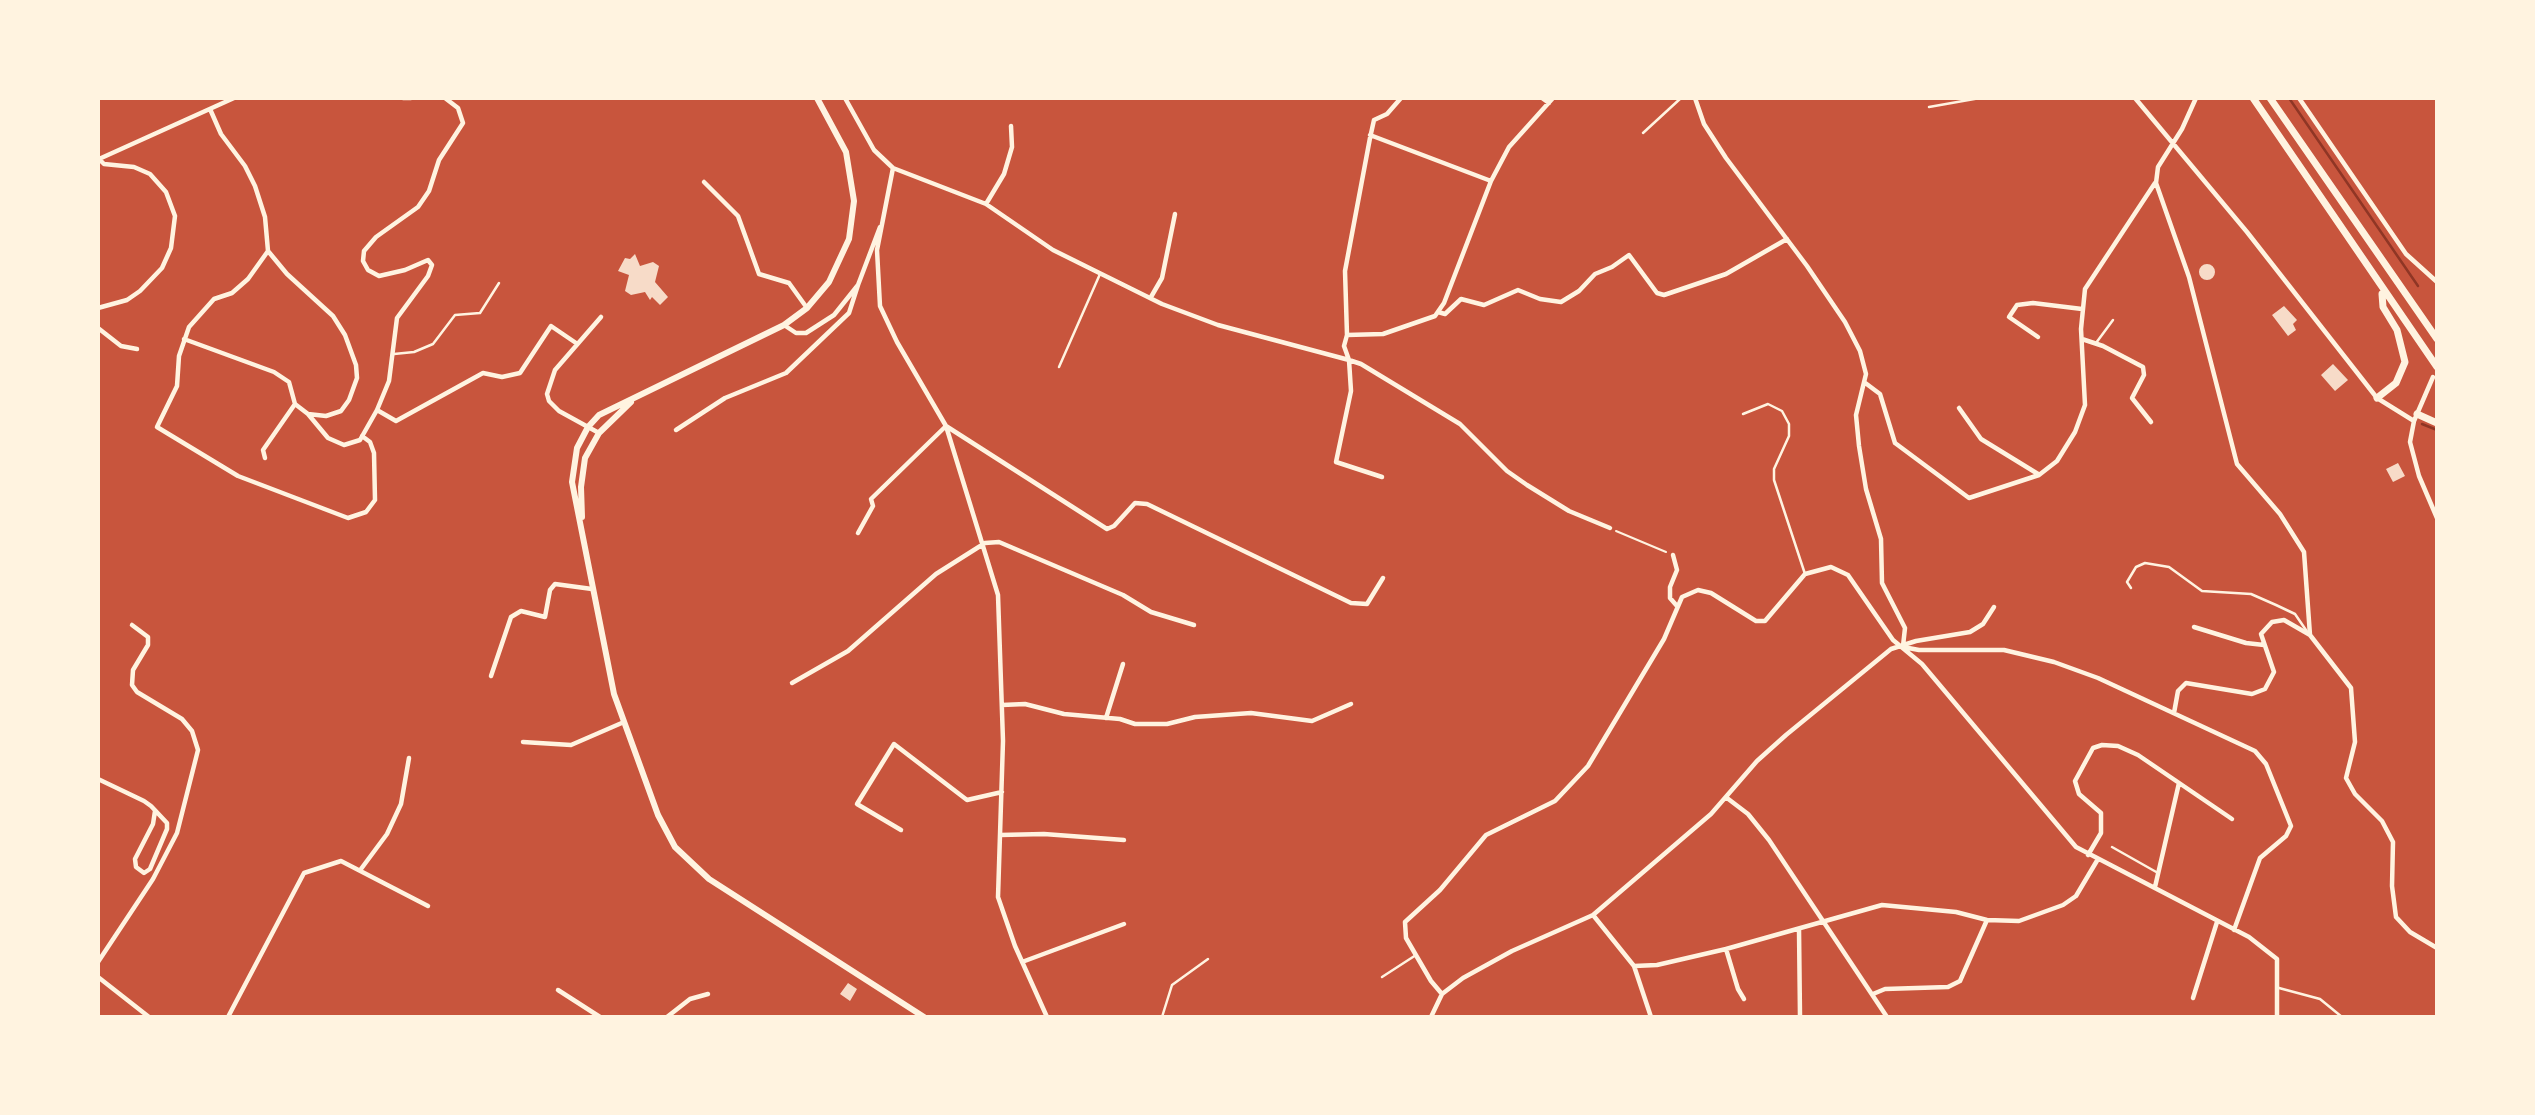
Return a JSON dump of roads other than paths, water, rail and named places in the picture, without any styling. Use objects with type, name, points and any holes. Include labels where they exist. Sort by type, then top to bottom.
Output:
[{"type":"main road","points":[[817,98],[846,152],[855,201],[845,253],[829,282],[807,308],[784,326],[606,410],[588,427],[577,449],[572,482],[607,671],[658,815],[674,847],[719,886],[924,1017]]},
{"type":"main road","points":[[2253,98],[2381,289],[2437,367]]},
{"type":"main road","points":[[2270,98],[2437,339]]},
{"type":"main road","points":[[2377,398],[2396,383],[2404,362],[2397,330],[2383,307],[2381,289]]},
{"type":"main road","points":[[582,529],[582,470],[599,433],[621,409],[642,395]]},
{"type":"main road","points":[[2416,417],[2437,424]]},
{"type":"street","points":[[98,308],[134,296],[162,268],[171,248],[175,216],[166,192],[150,174],[135,167],[104,164],[98,159],[234,98]]},
{"type":"street","points":[[403,98],[411,98]]},
{"type":"street","points":[[184,339],[274,372],[289,382],[295,404],[308,414],[317,427],[337,442],[351,443],[362,436],[389,381],[394,354],[393,330],[397,318],[428,276],[432,265],[428,260],[405,270],[379,276],[368,270],[363,261],[364,251],[376,237],[418,207],[429,191],[439,160],[463,123],[458,108],[444,98]]},
{"type":"street","points":[[845,98],[874,150],[893,168],[986,204],[1026,234],[1100,273],[1218,325],[1349,360],[1460,424],[1507,471],[1527,485],[1569,511],[1610,528]]},
{"type":"street","points":[[1382,477],[1336,462],[1350,391],[1349,360],[1344,346],[1347,335],[1345,271],[1374,120],[1387,114],[1401,98]]},
{"type":"street","points":[[1347,335],[1383,334],[1435,316],[1491,181],[1509,146],[1551,100],[1542,98]]},
{"type":"street","points":[[1696,98],[1704,124],[1726,158],[1845,322],[1860,351],[1866,374],[1856,415],[1859,446],[1867,489],[1881,539],[1882,583],[1905,628],[1902,647]]},
{"type":"street","points":[[2135,98],[2173,141],[2377,398],[2416,417]]},
{"type":"street","points":[[2196,98],[2182,130],[2158,167],[2156,183],[2189,277],[2237,464],[2280,514],[2304,552],[2310,635]]},
{"type":"street","points":[[2299,98],[2406,254],[2437,282]]},
{"type":"street","points":[[210,109],[221,134],[245,166],[255,186],[265,217],[268,251],[287,274],[333,316],[345,335],[356,365],[356,377],[349,400],[341,411],[326,416],[308,414]]},
{"type":"street","points":[[986,204],[1004,174],[1012,147],[1011,126]]},
{"type":"street","points":[[1370,135],[1491,181]]},
{"type":"street","points":[[893,168],[877,250],[880,306],[897,342],[946,426],[985,543],[998,595],[1002,705],[998,897],[1022,962],[1047,1017]]},
{"type":"street","points":[[704,182],[738,216],[759,274],[789,283],[807,308]]},
{"type":"street","points":[[1864,382],[1880,394],[1895,443],[1969,498],[2039,475],[2057,461],[2075,432],[2085,405],[2082,309],[2085,289],[2156,183]]},
{"type":"street","points":[[1152,297],[1162,278],[1175,214]]},
{"type":"street","points":[[676,430],[725,398],[786,373],[849,313],[883,220]]},
{"type":"street","points":[[1438,312],[1445,314],[1461,299],[1484,305],[1518,290],[1540,299],[1561,302],[1579,290],[1595,274],[1612,267],[1629,255],[1657,293],[1664,295],[1726,274],[1787,239]]},
{"type":"street","points":[[268,251],[248,279],[232,293],[214,299],[197,314],[184,339],[179,356],[177,386],[157,428],[238,476],[335,514],[355,517],[366,512],[375,500],[374,453],[370,442],[362,436]]},
{"type":"street","points":[[784,326],[796,333],[807,332],[834,315],[858,285]]},
{"type":"street","points":[[2038,337],[2009,317],[2017,305],[2033,303],[2082,309]]},
{"type":"street","points":[[599,433],[552,406],[547,394],[555,370],[601,317]]},
{"type":"street","points":[[377,410],[396,421],[483,373],[502,377],[520,373],[551,326],[576,343]]},
{"type":"street","points":[[98,328],[121,346],[137,349]]},
{"type":"street","points":[[2082,339],[2143,368],[2144,375],[2132,398],[2151,422]]},
{"type":"street","points":[[2433,377],[2416,417],[2410,442],[2412,455],[2437,518]]},
{"type":"street","points":[[265,458],[263,450],[295,404]]},
{"type":"street","points":[[1959,408],[1981,439],[2039,475]]},
{"type":"street","points":[[858,533],[873,506],[871,499],[946,426]]},
{"type":"street","points":[[946,426],[1107,529],[1114,526],[1135,503],[1147,504],[1351,603],[1367,604],[1383,578]]},
{"type":"street","points":[[792,683],[848,652],[936,574],[985,543],[999,542],[1123,595],[1151,612],[1182,624],[1194,625]]},
{"type":"street","points":[[1673,555],[1677,570],[1670,587],[1670,598],[1677,606]]},
{"type":"street","points":[[1442,994],[1404,932],[1405,922],[1440,890],[1486,835],[1555,801],[1588,766],[1664,639],[1677,606],[1688,592],[1698,590],[1711,593],[1756,621],[1765,621],[1805,575],[1831,567],[1848,575],[1893,640],[1922,664],[2064,835],[2088,855],[2249,937],[2277,959],[2277,1017]]},
{"type":"street","points":[[491,676],[511,617],[521,611],[545,617],[550,590],[555,584],[592,589]]},
{"type":"street","points":[[1431,1017],[1442,994],[1463,978],[1512,951],[1593,915],[1727,797],[1757,761],[1786,735],[1891,649],[1916,640],[1969,632],[1983,624],[1994,607]]},
{"type":"street","points":[[2174,713],[2178,691],[2186,683],[2252,694],[2264,689],[2274,672],[2261,634],[2272,622],[2284,620],[2310,635],[2351,688],[2355,742],[2346,778],[2354,794],[2382,821],[2391,836],[2393,905],[2396,917],[2410,932],[2437,948]]},
{"type":"street","points":[[98,962],[153,879],[177,833],[198,750],[192,731],[182,719],[137,692],[132,685],[133,670],[148,645],[148,637],[132,625]]},
{"type":"street","points":[[2194,627],[2246,643],[2264,645]]},
{"type":"street","points":[[1902,647],[1920,650],[2004,650],[2054,662],[2098,678],[2255,751],[2266,764],[2291,826],[2286,836],[2260,858],[2234,930]]},
{"type":"street","points":[[1106,718],[1123,664]]},
{"type":"street","points":[[1002,705],[1025,704],[1065,714],[1135,724],[1167,724],[1205,716],[1251,713],[1312,721],[1350,704]]},
{"type":"street","points":[[523,743],[571,746],[624,722]]},
{"type":"street","points":[[901,830],[857,804],[894,744],[967,800],[1002,792]]},
{"type":"street","points":[[2088,855],[2101,833],[2101,813],[2079,794],[2075,781],[2093,748],[2118,746],[2138,755],[2232,819]]},
{"type":"street","points":[[361,869],[387,834],[401,804],[409,758]]},
{"type":"street","points":[[98,779],[144,801],[164,818],[167,829],[150,869],[144,873],[136,867],[135,859],[153,824],[155,811]]},
{"type":"street","points":[[2155,887],[2179,783]]},
{"type":"street","points":[[1727,797],[1762,830],[1887,1017]]},
{"type":"street","points":[[1000,835],[1044,834],[1124,840]]},
{"type":"street","points":[[1634,966],[1657,965],[1893,904],[1956,912],[1987,920],[2019,921],[2063,905],[2076,896],[2098,859]]},
{"type":"street","points":[[228,1017],[304,873],[341,861],[428,906]]},
{"type":"street","points":[[1593,915],[1634,966],[1651,1017]]},
{"type":"street","points":[[1873,994],[1885,989],[1948,987],[1960,981],[1987,920]]},
{"type":"street","points":[[2193,998],[2217,922]]},
{"type":"street","points":[[1022,962],[1124,924]]},
{"type":"street","points":[[1799,929],[1801,1017]]},
{"type":"street","points":[[1726,948],[1738,989],[1744,999]]},
{"type":"street","points":[[98,976],[149,1017]]},
{"type":"street","points":[[558,990],[600,1017]]},
{"type":"street","points":[[667,1017],[690,999],[708,994]]},
{"type":"lane","points":[[1643,133],[1681,98]]},
{"type":"lane","points":[[1929,107],[1980,98]]},
{"type":"lane","points":[[1059,367],[1100,273]]},
{"type":"lane","points":[[394,354],[427,348],[455,315],[480,313],[499,283]]},
{"type":"lane","points":[[2096,344],[2113,320]]},
{"type":"lane","points":[[1743,414],[1768,404],[1782,411],[1789,424],[1789,436],[1774,469],[1774,480],[1805,575]]},
{"type":"lane","points":[[2131,588],[2127,582],[2136,567],[2145,563],[2169,567],[2202,591],[2251,594],[2295,614],[2310,635]]},
{"type":"lane","points":[[2112,847],[2158,873]]},
{"type":"lane","points":[[1382,977],[1416,955]]},
{"type":"lane","points":[[1162,1017],[1172,985],[1208,959]]},
{"type":"lane","points":[[2279,988],[2319,999],[2342,1017]]},
{"type":"waterway","points":[[2289,98],[2418,286]]},
{"type":"waterway","points":[[2422,424],[2437,430]]}]
